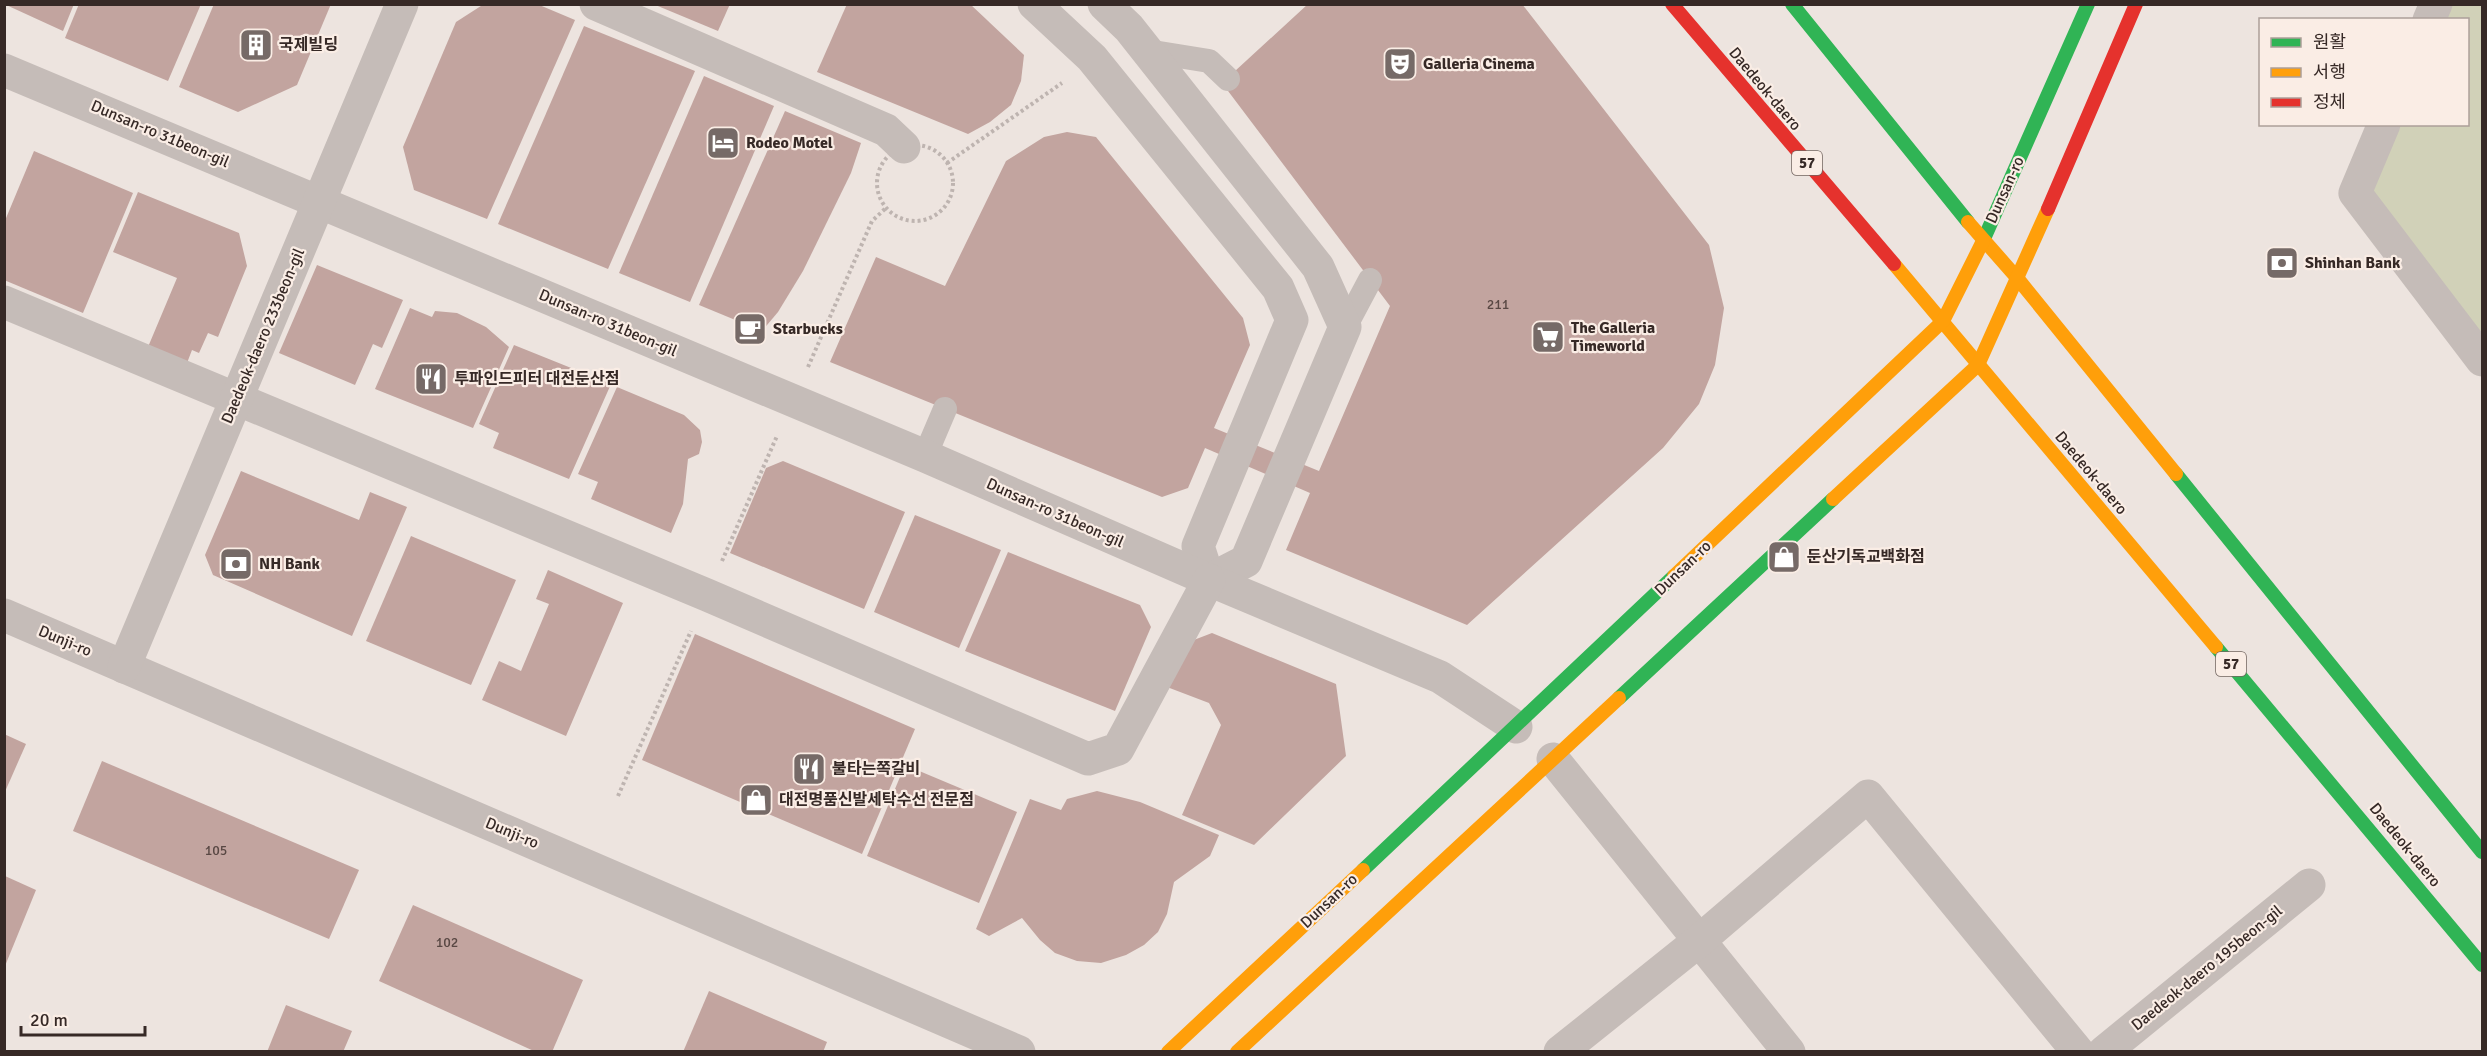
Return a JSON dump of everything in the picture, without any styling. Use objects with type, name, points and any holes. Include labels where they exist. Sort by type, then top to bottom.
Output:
[{"type":"street","name":"Daedeok-daero 233beon-gil","points":[[124,667],[402,4]]},
{"type":"street","points":[[596,4],[886,130],[904,147]]},
{"type":"street","points":[[1034,4],[1092,58],[1278,288],[1292,320],[1198,546],[1209,580]]},
{"type":"street","points":[[4,302],[707,595],[1088,759],[1118,749],[1209,580],[1246,561],[1345,327],[1318,267],[1148,51],[1129,28],[1104,4]]},
{"type":"street","name":"Daedeok-daero","points":[[1672,4],[1942,321],[2482,965]]},
{"type":"street","points":[[1792,4],[2482,852]]},
{"type":"street","name":"Dunsan-ro","points":[[1168,1052],[1516,727],[1942,321],[1983,240],[2088,4]]},
{"type":"street","points":[[1238,1052],[1978,365],[2018,279],[2136,4]]},
{"type":"street","points":[[2430,18],[2436,4]]},
{"type":"street","name":"Dunsan-ro 31beon-gil","points":[[4,70],[925,456],[1209,580],[1440,677],[1516,727]]},
{"type":"street","points":[[2383,126],[2355,193],[2482,360]]},
{"type":"street","name":"Dunji-ro","points":[[4,615],[1019,1052]]},
{"type":"street","points":[[1553,759],[1789,1052]]},
{"type":"street","points":[[1560,1052],[1700,940],[1868,796],[2078,1052]]},
{"type":"street","name":"Daedeok-daero 195beon-gil","points":[[2104,1052],[2309,885]]},
{"type":"lane","points":[[1148,51],[1209,61],[1228,79]]},
{"type":"lane","points":[[1345,327],[1370,280]]},
{"type":"lane","points":[[925,456],[945,409]]},
{"type":"path","points":[[947,163],[1072,76]]},
{"type":"path","points":[[806,371],[872,221],[886,208]]},
{"type":"green space","points":[[2433,5],[2482,5],[2482,336],[2361,181],[2384,126],[2469,126],[2469,18],[2427,18]]},
{"type":"building","points":[[4,4],[74,4],[63,31]]},
{"type":"building","points":[[79,4],[201,4],[168,81],[65,38]]},
{"type":"building","name":"국제빌딩","points":[[214,4],[331,4],[297,85],[238,112],[179,87]]},
{"type":"building","points":[[484,4],[537,4],[575,20],[487,219],[414,190],[403,147],[456,22]]},
{"type":"building","points":[[653,4],[730,4],[718,31]]},
{"type":"building","points":[[847,4],[970,4],[1024,55],[1021,81],[1011,105],[990,122],[968,134],[817,72]]},
{"type":"building","name":"The Galleria Timeworld","points":[[1308,4],[1522,4],[1709,245],[1724,308],[1715,365],[1699,404],[1663,448],[1467,625],[1286,550],[1310,493],[1205,448],[1188,488],[1162,497],[830,362],[876,257],[945,286],[1006,161],[1044,137],[1067,132],[1096,137],[1243,318],[1250,345],[1214,428],[1319,471],[1390,306],[1222,83]]},
{"type":"building","points":[[584,26],[695,71],[608,269],[498,224]]},
{"type":"building","points":[[704,76],[774,106],[690,302],[619,273]]},
{"type":"building","points":[[785,111],[861,143],[851,173],[803,271],[778,312],[762,331],[699,305]]},
{"type":"building","points":[[34,151],[133,193],[83,313],[4,280],[4,223]]},
{"type":"building","points":[[138,192],[239,233],[247,266],[218,337],[208,333],[199,353],[192,350],[187,363],[148,347],[177,278],[113,252]]},
{"type":"building","points":[[317,265],[403,300],[382,348],[373,344],[355,385],[279,353]]},
{"type":"building","points":[[410,308],[432,317],[435,311],[457,313],[486,327],[509,347],[473,428],[375,389]]},
{"type":"building","points":[[514,345],[611,384],[569,479],[493,448],[499,433],[479,424]]},
{"type":"building","points":[[617,387],[684,415],[700,430],[702,442],[699,454],[688,459],[683,504],[671,533],[591,499],[598,482],[578,474]]},
{"type":"building","points":[[783,461],[905,512],[864,609],[730,553],[766,468]]},
{"type":"building","points":[[241,471],[359,520],[370,492],[407,507],[352,636],[213,575],[205,555]]},
{"type":"building","points":[[915,515],[1001,550],[959,648],[874,612]]},
{"type":"building","points":[[411,536],[516,580],[471,685],[366,641]]},
{"type":"building","points":[[1008,552],[1140,605],[1151,627],[1115,711],[965,651]]},
{"type":"building","points":[[548,570],[623,603],[566,736],[482,700],[499,661],[521,671],[549,604],[536,599]]},
{"type":"building","points":[[1212,633],[1336,684],[1346,756],[1254,845],[1182,815],[1221,725],[1209,703],[1167,687],[1186,643]]},
{"type":"building","points":[[695,634],[915,729],[862,854],[642,760]]},
{"type":"building","points":[[4,734],[26,744],[4,794]]},
{"type":"building","points":[[102,761],[359,870],[329,939],[73,831]]},
{"type":"building","points":[[905,765],[1017,812],[979,903],[867,856]]},
{"type":"building","points":[[1097,791],[1140,802],[1219,835],[1210,856],[1174,882],[1167,914],[1158,932],[1144,945],[1126,955],[1101,963],[1077,961],[1055,953],[1040,940],[1022,918],[989,936],[976,929],[1030,799],[1061,810],[1067,799]]},
{"type":"building","points":[[5,876],[36,890],[5,966]]},
{"type":"building","points":[[413,905],[583,980],[552,1052],[536,1052],[379,981]]},
{"type":"building","points":[[709,991],[827,1042],[823,1052],[683,1052]]},
{"type":"building","points":[[286,1005],[352,1031],[343,1052],[267,1052]]},
{"type":"traffic: fast","points":[[1792,4],[1968,222]]},
{"type":"traffic: fast","points":[[1983,241],[2088,4]]},
{"type":"traffic: fast","points":[[2176,474],[2482,852]]},
{"type":"traffic: fast","points":[[1619,698],[1833,499]]},
{"type":"traffic: fast","points":[[1363,870],[1674,576]]},
{"type":"traffic: fast","points":[[2216,647],[2482,965]]},
{"type":"traffic: slow","points":[[1833,499],[1978,365],[2048,209]]},
{"type":"traffic: slow","points":[[1968,222],[2018,279],[2176,474]]},
{"type":"traffic: slow","points":[[1674,576],[1943,321],[1983,241]]},
{"type":"traffic: slow","points":[[1894,264],[2216,647]]},
{"type":"traffic: slow","points":[[1237,1052],[1619,698]]},
{"type":"traffic: slow","points":[[1168,1052],[1363,870]]},
{"type":"traffic: jam","points":[[1672,4],[1894,264]]},
{"type":"traffic: jam","points":[[2048,209],[2136,4]]},
{"type":"place","name":"국제빌딩","points":[[256,45]]},
{"type":"place","name":"Galleria Cinema","points":[[1400,64]]},
{"type":"place","name":"Rodeo Motel","points":[[723,143]]},
{"type":"place","name":"Shinhan Bank","points":[[2282,263]]},
{"type":"place","name":"Starbucks","points":[[750,329]]},
{"type":"place","name":"The Galleria Timeworld","points":[[1548,337]]},
{"type":"place","name":"투파인드피터 대전둔산점","points":[[431,379]]},
{"type":"place","name":"둔산기독교백화점","points":[[1784,557]]},
{"type":"place","name":"NH Bank","points":[[236,564]]},
{"type":"place","name":"불타는쪽갈비","points":[[809,769]]},
{"type":"place","name":"대전명품신발세탁수선 전문점","points":[[756,800]]}]
